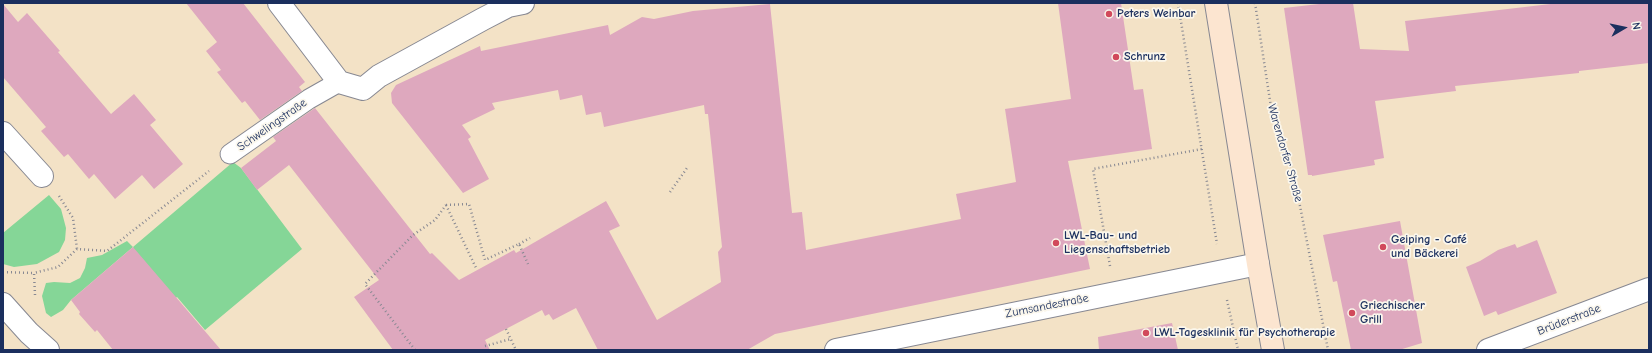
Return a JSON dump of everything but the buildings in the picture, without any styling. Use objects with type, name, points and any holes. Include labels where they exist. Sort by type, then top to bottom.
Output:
[{"type":"main road","points":[[1216,3],[1273,350]]},
{"type":"street","points":[[279,3],[340,82],[363,89],[378,76],[481,11],[523,3]]},
{"type":"street","points":[[3,133],[42,176]]},
{"type":"street","name":"Zumsandestraße","points":[[836,350],[1258,264]]},
{"type":"street","name":"Brüderstraße","points":[[1488,350],[1649,289]]},
{"type":"street","points":[[3,304],[29,333],[48,350]]},
{"type":"lane","name":"Schwelingstraße","points":[[230,154],[309,99],[340,82]]},
{"type":"path","points":[[1178,3],[1222,272],[1238,350]]},
{"type":"path","name":"Warendorfer Straße","points":[[1255,3],[1273,120],[1279,141],[1288,158],[1294,175],[1328,350]]},
{"type":"path","points":[[1115,292],[1093,169],[1202,149]]},
{"type":"path","name":"Schwelingstraße","points":[[77,249],[107,251],[230,154]]},
{"type":"path","points":[[670,192],[687,168]]},
{"type":"path","points":[[3,272],[34,273],[58,267],[77,249],[73,218],[58,194],[42,176]]},
{"type":"path","points":[[446,205],[469,204],[485,260],[530,238]]},
{"type":"path","points":[[446,205],[477,270]]},
{"type":"path","points":[[415,350],[366,284],[413,234],[435,220],[446,205]]},
{"type":"path","points":[[519,244],[528,264]]},
{"type":"path","points":[[29,333],[35,302],[34,273]]},
{"type":"path","points":[[506,329],[516,350]]},
{"type":"path","points":[[484,346],[511,339]]},
{"type":"green space","points":[[233,162],[241,168],[302,249],[205,330],[177,297],[154,316],[133,247]]},
{"type":"green space","points":[[49,195],[61,209],[66,228],[65,240],[59,252],[37,264],[14,267],[3,264],[3,233]]},
{"type":"green space","points":[[127,241],[133,247],[71,300],[63,310],[51,317],[46,313],[42,296],[46,283],[70,283],[80,278],[85,268],[87,258],[102,255]]},
{"type":"place","name":"Peters Weinbar","points":[[1109,14]]},
{"type":"place","name":"Schrunz","points":[[1116,57]]},
{"type":"place","name":"LWL-Bau- und Liegenschaftsbetrieb","points":[[1056,243]]},
{"type":"place","name":"Geiping - Café und Bäckerei","points":[[1383,247]]},
{"type":"place","name":"Griechischer Grill","points":[[1352,313]]},
{"type":"place","name":"LWL-Tagesklinik für Psychotherapie","points":[[1146,333]]}]
